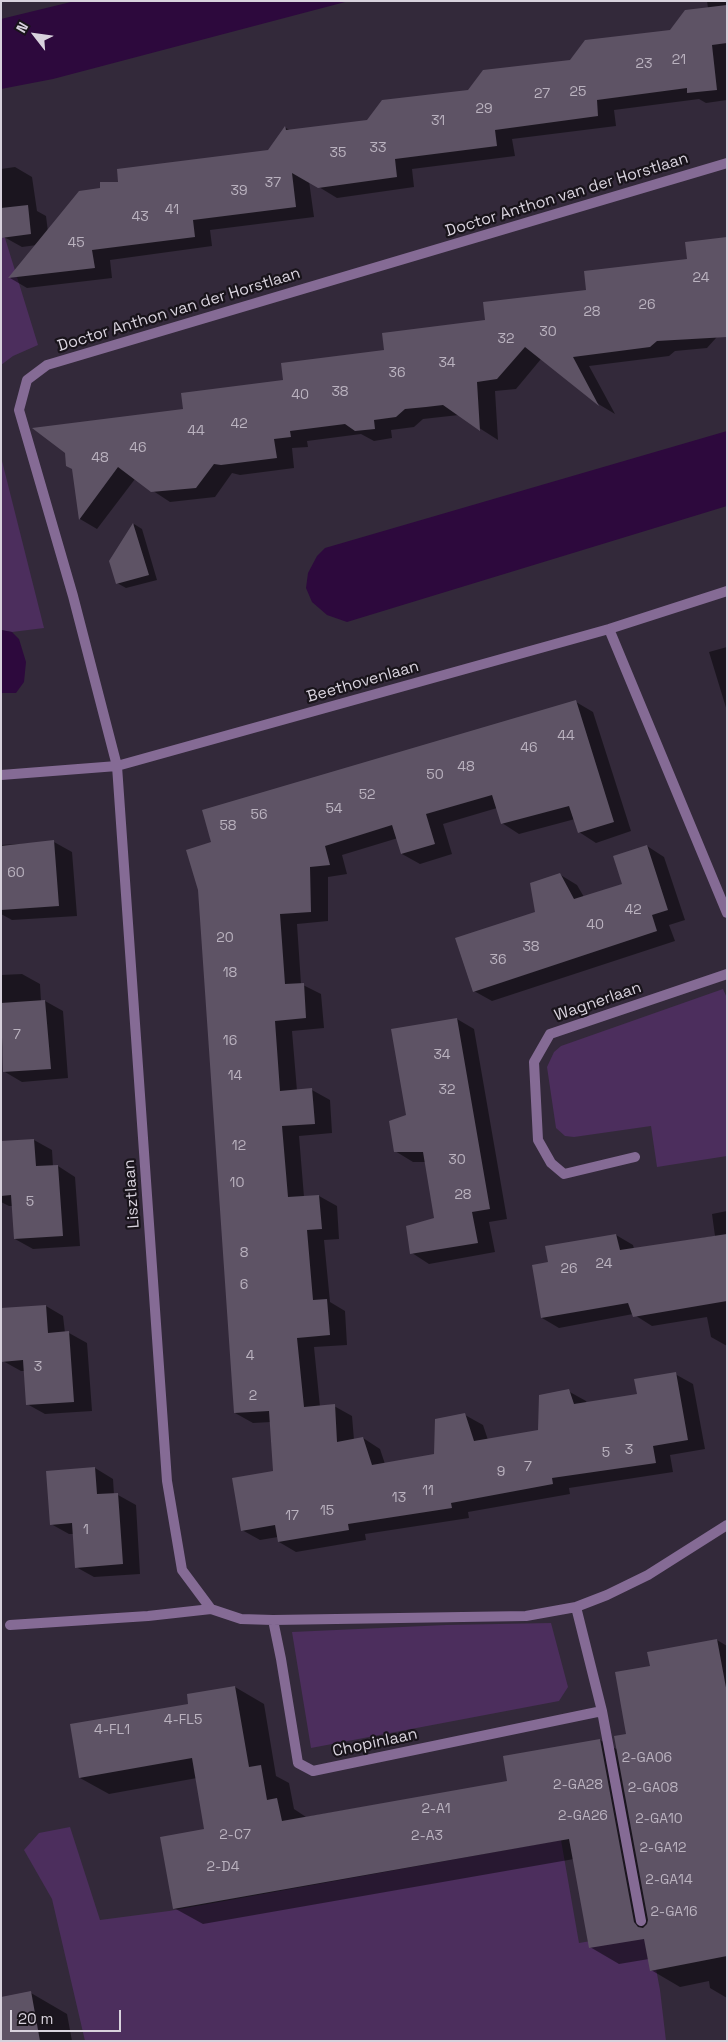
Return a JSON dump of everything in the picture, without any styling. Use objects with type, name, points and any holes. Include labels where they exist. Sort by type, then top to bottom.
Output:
[{"type":"street","name":"Doctor Anthon van der Horstlaan","points":[[117,766],[73,596],[19,410],[27,380],[47,365],[727,163]]},
{"type":"street","name":"Beethovenlaan","points":[[1,775],[117,766],[609,629],[727,591]]},
{"type":"street","points":[[609,629],[727,913]]},
{"type":"street","name":"Lisztlaan","points":[[117,766],[167,1481],[182,1570],[211,1609]]},
{"type":"street","name":"Wagnerlaan","points":[[635,1157],[564,1174],[551,1163],[538,1140],[534,1062],[550,1034],[727,974]]},
{"type":"street","points":[[10,1625],[148,1616],[211,1609],[241,1619],[273,1620],[526,1616],[576,1607],[648,1575],[727,1525]]},
{"type":"street","points":[[576,1607],[602,1711],[641,1921]]},
{"type":"street","name":"Chopinlaan","points":[[273,1620],[298,1763],[313,1771],[602,1711]]},
{"type":"shaded area","points":[[75,1],[349,1],[53,79],[1,89],[1,19]]},
{"type":"shaded area","points":[[1,225],[38,345],[13,356],[1,365]]},
{"type":"shaded area","points":[[727,431],[727,506],[347,622],[327,615],[312,602],[306,588],[308,573],[317,556],[325,548]]},
{"type":"shaded area","points":[[1,457],[44,628],[12,632],[1,630]]},
{"type":"shaded area","points":[[1,630],[12,632],[19,639],[26,662],[24,682],[16,693],[1,693]]},
{"type":"shaded area","points":[[723,989],[727,998],[727,1156],[657,1167],[651,1126],[574,1137],[565,1136],[556,1128],[547,1067],[554,1052],[561,1046]]},
{"type":"shaded area","points":[[551,1623],[568,1687],[559,1701],[311,1748],[292,1632],[446,1625]]},
{"type":"shaded area","points":[[70,1827],[100,1920],[169,1911],[561,1840],[579,1943],[649,1931],[660,1990],[666,2041],[85,2041],[52,1899],[24,1850],[39,1833]]},
{"type":"building","points":[[727,5],[727,43],[712,45],[717,90],[687,93],[687,88],[597,100],[598,116],[495,130],[497,146],[395,159],[397,177],[318,188],[292,173],[296,207],[193,220],[195,237],[92,250],[95,268],[8,278],[79,191],[100,188],[100,182],[118,182],[117,169],[268,150],[285,126],[286,130],[367,120],[382,100],[468,90],[483,70],[570,60],[585,40],[670,30],[685,10]]},
{"type":"building","points":[[28,205],[31,234],[1,238],[1,208]]},
{"type":"building","points":[[727,237],[727,337],[657,341],[650,347],[573,357],[599,406],[525,347],[497,379],[477,382],[480,431],[443,405],[405,409],[396,417],[374,420],[375,429],[355,431],[345,424],[290,431],[291,437],[274,439],[277,458],[221,465],[214,464],[196,488],[151,492],[118,467],[79,520],[72,469],[66,466],[65,453],[32,428],[183,409],[181,393],[283,380],[281,363],[384,350],[382,333],[485,320],[483,302],[586,290],[584,271],[687,259],[685,242]]},
{"type":"building","points":[[133,523],[149,575],[116,584],[109,561]]},
{"type":"building","points":[[576,700],[614,822],[578,833],[569,806],[501,824],[492,795],[426,814],[435,844],[401,854],[392,825],[325,846],[330,865],[310,867],[311,912],[280,914],[285,984],[304,983],[306,1018],[275,1021],[280,1091],[312,1088],[315,1124],[282,1126],[288,1197],[319,1195],[322,1229],[307,1230],[313,1300],[327,1299],[330,1335],[297,1338],[304,1407],[335,1404],[337,1442],[363,1437],[372,1465],[434,1454],[435,1419],[465,1413],[474,1441],[538,1430],[539,1395],[569,1389],[574,1404],[637,1394],[634,1379],[676,1372],[688,1440],[653,1446],[656,1463],[552,1478],[553,1484],[451,1503],[452,1508],[348,1524],[349,1530],[278,1542],[275,1525],[241,1531],[232,1478],[273,1471],[269,1411],[234,1413],[198,890],[186,850],[211,842],[202,810]]},
{"type":"building","points":[[54,840],[59,906],[1,910],[1,846]]},
{"type":"building","points":[[647,845],[668,910],[652,915],[657,931],[473,992],[455,938],[535,912],[530,883],[560,873],[574,899],[622,884],[613,856]]},
{"type":"building","points":[[45,1000],[51,1069],[3,1072],[1,1003]]},
{"type":"building","points":[[457,1018],[490,1209],[472,1212],[478,1243],[410,1254],[406,1226],[434,1218],[423,1152],[394,1152],[389,1121],[406,1115],[391,1029]]},
{"type":"building","points":[[34,1139],[36,1166],[58,1165],[63,1236],[14,1239],[11,1195],[1,1196],[1,1141]]},
{"type":"building","points":[[616,1234],[620,1250],[727,1234],[727,1301],[633,1317],[628,1303],[541,1318],[532,1265],[548,1262],[545,1246]]},
{"type":"building","points":[[46,1305],[48,1333],[69,1331],[74,1402],[26,1405],[23,1360],[1,1362],[1,1308]]},
{"type":"building","points":[[95,1467],[97,1494],[118,1493],[123,1564],[75,1568],[72,1523],[50,1525],[46,1471]]},
{"type":"building","points":[[717,1639],[727,1693],[727,1956],[650,1971],[644,1939],[589,1948],[569,1839],[173,1909],[160,1837],[204,1829],[192,1758],[79,1778],[70,1724],[188,1704],[187,1694],[235,1686],[249,1767],[261,1765],[267,1800],[277,1798],[282,1821],[507,1781],[503,1756],[600,1739],[634,1922],[638,1927],[643,1928],[648,1920],[614,1736],[626,1734],[615,1672],[650,1666],[647,1652]]},
{"type":"building","points":[[31,1991],[40,2041],[1,2041],[1,1997]]}]
